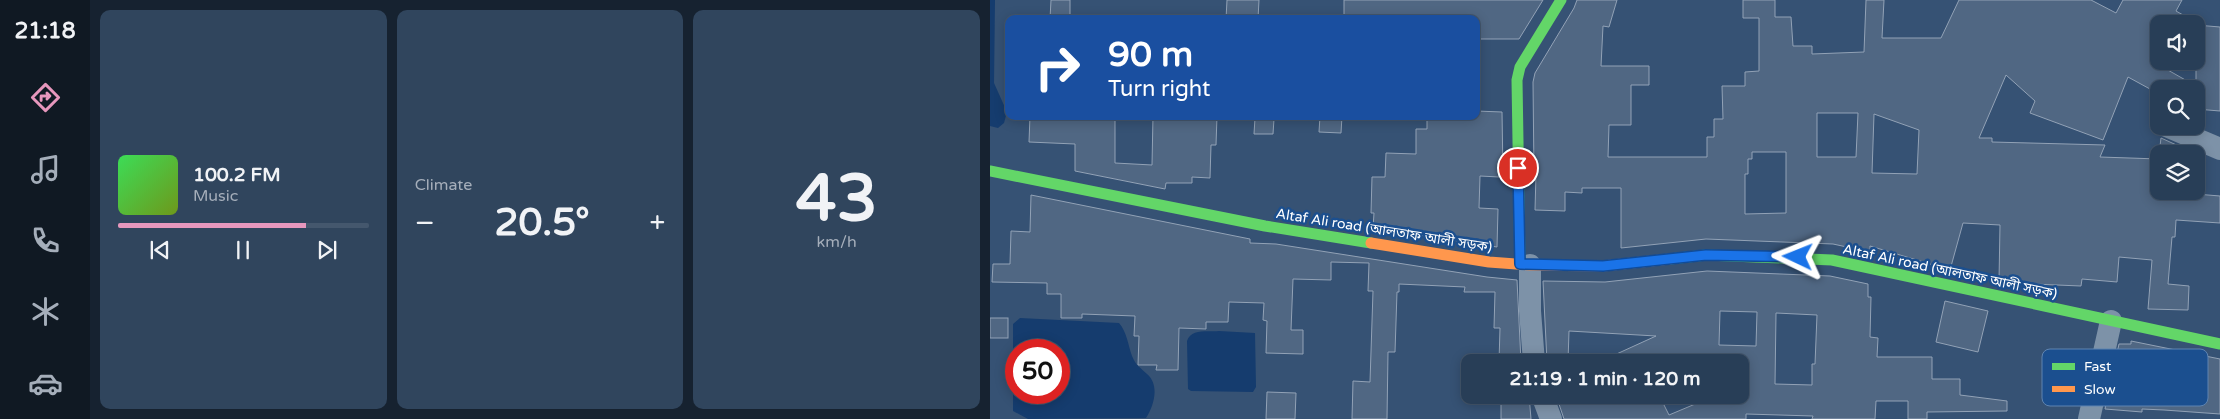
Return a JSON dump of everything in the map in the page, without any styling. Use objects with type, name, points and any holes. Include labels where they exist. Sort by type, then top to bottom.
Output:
[{"type":"main road","points":[[1525,265],[1517,80],[1520,67],[1561,0]]},
{"type":"main road","name":"Altaf Ali road (আলতাফ আলী সড়ক)","points":[[990,171],[1309,234],[1360,240],[1488,262],[1525,265],[1603,266],[1706,255],[1770,256],[1832,260],[2220,344]]},
{"type":"street","points":[[2187,135],[2220,149]]},
{"type":"street","points":[[1525,265],[1533,354]]},
{"type":"street","points":[[2105,349],[2111,320]]},
{"type":"street","points":[[1545,404],[1551,419]]},
{"type":"street","points":[[2090,419],[2093,406]]},
{"type":"water","points":[[990,0],[995,0],[994,83],[1005,108],[1005,119],[1004,123],[998,128],[990,126]]},
{"type":"water","points":[[1020,318],[1119,323],[1126,334],[1134,359],[1151,379],[1155,390],[1153,402],[1146,418],[1028,419],[1013,411],[1013,404],[1070,404],[1070,339],[1013,339],[1013,324]]},
{"type":"water","points":[[1196,332],[1255,333],[1256,387],[1253,392],[1191,391],[1188,389],[1187,341],[1189,337]]},
{"type":"building","points":[[1051,0],[1070,0],[1070,15],[1050,15]]},
{"type":"building","points":[[1227,0],[1259,0],[1258,15],[1226,15]]},
{"type":"building","points":[[1344,0],[1543,0],[1519,39],[1480,39],[1480,15],[1344,15]]},
{"type":"building","points":[[1577,0],[1617,0],[1609,27],[1603,26],[1601,66],[1649,66],[1649,85],[1631,85],[1631,125],[1609,125],[1608,157],[1707,157],[1707,137],[1714,137],[1714,119],[1723,119],[1722,86],[1745,86],[1745,72],[1759,71],[1759,18],[1743,18],[1743,0],[1775,0],[1775,17],[1791,17],[1793,46],[1812,46],[1812,54],[1864,52],[1866,0],[1884,0],[1882,38],[1941,38],[1959,0],[2091,0],[2116,13],[2123,0],[2182,0],[2176,11],[2183,15],[2150,15],[2150,70],[2168,70],[2185,80],[2150,80],[2150,89],[2128,77],[2103,140],[2030,113],[2035,101],[2006,75],[1979,138],[1992,138],[1992,142],[2105,145],[2100,157],[2150,159],[2150,200],[2205,200],[2205,195],[2220,196],[2220,223],[2176,220],[2175,237],[2172,237],[2168,284],[2189,286],[2188,310],[2148,309],[2152,260],[2119,257],[2117,282],[2082,279],[2081,286],[1999,281],[2000,225],[1963,223],[1950,270],[1870,246],[1870,252],[1833,244],[1706,239],[1621,248],[1621,188],[1582,188],[1582,193],[1565,192],[1565,211],[1535,210],[1536,174],[1534,174],[1533,82],[1535,73]],"holes":[[[1817,113],[1858,113],[1856,157],[1817,157]],[[1874,114],[1919,130],[1917,174],[1872,173]],[[1752,152],[1786,152],[1786,213],[1745,214],[1745,174],[1748,174],[1748,159],[1752,159]]]},
{"type":"building","points":[[2205,26],[2220,27],[2220,111],[2205,110],[2205,80],[2196,80],[2196,70],[2205,70]]},
{"type":"building","points":[[1480,111],[1502,112],[1503,174],[1499,174],[1499,177],[1480,176],[1479,208],[1498,209],[1497,247],[1373,228],[1374,213],[1371,213],[1372,177],[1385,177],[1386,153],[1416,154],[1416,129],[1427,129],[1427,120],[1480,120]]},
{"type":"building","points":[[1030,120],[1115,120],[1115,163],[1152,165],[1153,120],[1217,120],[1216,145],[1211,145],[1210,178],[1192,177],[1192,183],[1166,183],[1165,189],[1075,171],[1075,144],[1029,142]]},
{"type":"building","points":[[1255,120],[1274,120],[1273,134],[1254,134]]},
{"type":"building","points":[[1320,120],[1342,120],[1341,133],[1319,132]]},
{"type":"building","points":[[2161,138],[2177,145],[2160,145]]},
{"type":"building","points":[[1031,195],[1250,239],[1250,243],[1276,244],[1517,280],[1521,354],[1499,354],[1500,328],[1494,328],[1495,292],[1464,292],[1465,287],[1399,284],[1399,292],[1397,292],[1395,352],[1388,352],[1387,419],[1352,419],[1353,381],[1370,382],[1373,291],[1368,291],[1369,263],[1331,262],[1331,280],[1293,279],[1291,330],[1303,330],[1303,354],[1266,353],[1267,321],[1263,320],[1264,303],[1229,302],[1228,322],[1206,322],[1206,329],[1179,328],[1178,370],[1156,370],[1157,365],[1138,365],[1139,336],[1134,336],[1135,316],[1082,314],[1082,318],[1061,318],[1061,294],[1047,294],[1047,283],[992,282],[993,264],[1010,264],[1011,231],[1030,232]]},
{"type":"building","points":[[1707,271],[1830,276],[1868,284],[1868,297],[1871,297],[1870,337],[1878,338],[1877,357],[1932,357],[1932,379],[1960,379],[1960,395],[2007,401],[2007,411],[1927,412],[1927,419],[1908,419],[1908,401],[1876,401],[1875,419],[1812,419],[1813,416],[1746,414],[1746,419],[1564,419],[1559,404],[1664,404],[1669,415],[1695,404],[1749,404],[1749,354],[1617,354],[1656,336],[1569,331],[1568,354],[1547,354],[1543,281],[1605,282]],"holes":[[[1720,311],[1757,312],[1756,346],[1719,345]],[[1776,313],[1817,315],[1812,385],[1775,384]]]},
{"type":"building","points":[[1945,301],[1988,311],[1978,352],[1936,342]]},
{"type":"building","points":[[990,318],[1008,318],[1008,338],[990,338]]},
{"type":"building","points":[[2131,341],[2171,349],[2118,349],[2119,344],[2131,344]]},
{"type":"building","points":[[2208,357],[2220,359],[2220,414],[2142,409],[2142,412],[2105,409],[2106,406],[2208,406]]},
{"type":"building","points":[[1267,392],[1296,393],[1295,419],[1266,419]]},
{"type":"building","points":[[1501,404],[1530,404],[1531,419],[1501,419]]},
{"type":"traffic: fast","points":[[1520,264],[1517,80],[1520,67],[1561,0]]},
{"type":"traffic: fast","points":[[990,171],[1265,226],[1371,243]]},
{"type":"traffic: fast","points":[[1670,259],[1706,255],[1832,260],[2220,344]]},
{"type":"traffic: slow","points":[[1371,243],[1489,262],[1530,265],[1603,266],[1670,259]]},
{"type":"route","points":[[1518,168],[1520,264],[1603,266],[1706,255],[1798,257]]}]
